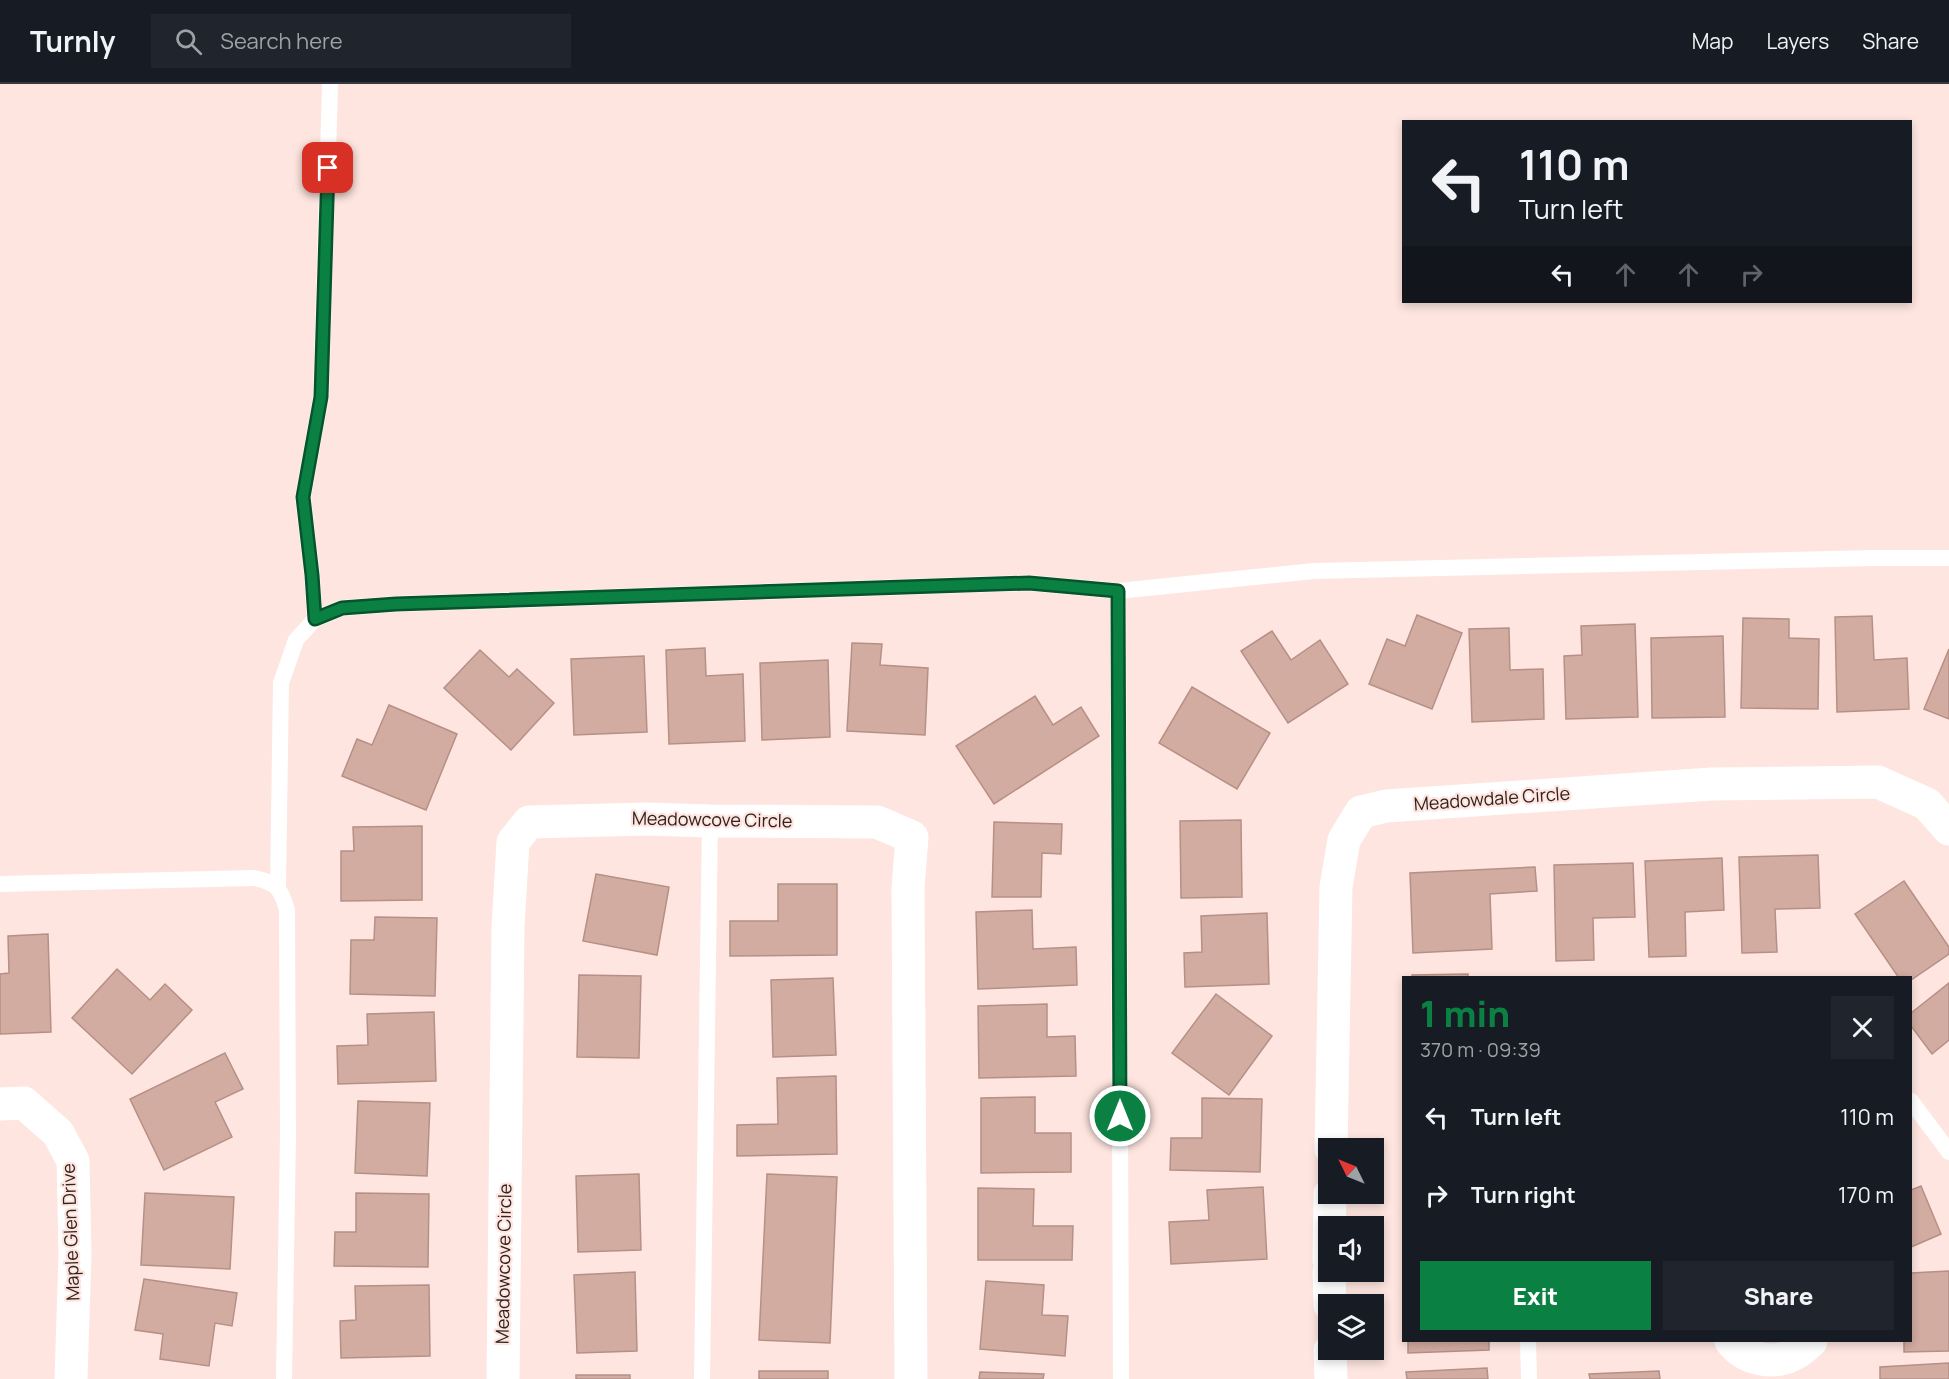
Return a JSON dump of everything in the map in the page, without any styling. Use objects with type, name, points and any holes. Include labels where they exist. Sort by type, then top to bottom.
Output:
[{"type":"street","name":"Meadowdale Circle","points":[[1330,1138],[1336,887],[1344,840],[1361,812],[1386,806],[1712,784],[1878,782],[1926,804],[1949,829]]},
{"type":"street","name":"Meadowcove Circle","points":[[503,1379],[508,927],[513,842],[529,822],[646,819],[877,822],[912,837],[908,888],[911,1379]]},
{"type":"street","name":"Maple Glen Drive","points":[[12,1104],[58,1133],[73,1161],[75,1254],[71,1379]]},
{"type":"street","points":[[1732,1342],[1775,1370],[1810,1342]]},
{"type":"street","points":[[1330,1360],[1331,1379]]},
{"type":"lane","points":[[315,619],[303,497],[321,397],[330,84]]},
{"type":"lane","points":[[278,887],[281,683],[296,640],[315,619],[342,608],[442,602],[1029,583],[1118,591],[1314,571],[1949,558]]},
{"type":"lane","points":[[1118,591],[1121,1379]]},
{"type":"lane","points":[[702,1379],[710,821]]},
{"type":"lane","points":[[0,884],[254,878],[267,880],[278,887],[284,897],[287,910],[288,1136],[284,1379]]},
{"type":"lane","points":[[1912,1102],[1949,1152]]},
{"type":"lane","points":[[1528,1342],[1528,1379]]},
{"type":"building","points":[[1417,615],[1462,633],[1432,709],[1369,684],[1387,639],[1405,646]]},
{"type":"building","points":[[1872,616],[1874,660],[1907,658],[1909,709],[1837,712],[1835,617]]},
{"type":"building","points":[[1743,618],[1789,619],[1789,638],[1819,639],[1818,709],[1741,708]]},
{"type":"building","points":[[1635,624],[1638,717],[1566,719],[1564,656],[1582,655],[1581,626]]},
{"type":"building","points":[[1509,628],[1510,670],[1543,669],[1544,719],[1472,722],[1469,629]]},
{"type":"building","points":[[1272,631],[1291,660],[1320,640],[1348,684],[1288,723],[1241,651]]},
{"type":"building","points":[[1723,636],[1725,717],[1652,718],[1651,638]]},
{"type":"building","points":[[852,643],[882,644],[880,665],[928,668],[925,735],[847,731]]},
{"type":"building","points":[[705,648],[706,676],[743,674],[745,741],[669,744],[666,650]]},
{"type":"building","points":[[1949,649],[1949,719],[1924,709]]},
{"type":"building","points":[[480,650],[509,677],[517,669],[554,703],[511,750],[444,688]]},
{"type":"building","points":[[644,656],[647,732],[574,735],[571,659]]},
{"type":"building","points":[[828,660],[830,737],[762,740],[760,663]]},
{"type":"building","points":[[1192,687],[1270,733],[1237,789],[1159,743]]},
{"type":"building","points":[[1035,696],[1053,725],[1081,707],[1099,736],[994,804],[956,746]]},
{"type":"building","points":[[389,705],[457,734],[426,810],[342,776],[357,739],[372,745]]},
{"type":"building","points":[[1241,820],[1242,897],[1181,898],[1180,821]]},
{"type":"building","points":[[994,822],[1062,824],[1061,854],[1042,853],[1041,897],[992,897]]},
{"type":"building","points":[[422,826],[422,900],[341,901],[341,851],[354,851],[353,827]]},
{"type":"building","points":[[1818,855],[1820,908],[1775,909],[1777,952],[1742,953],[1739,857]]},
{"type":"building","points":[[1722,858],[1724,910],[1685,912],[1686,956],[1649,957],[1645,861]]},
{"type":"building","points":[[1633,863],[1635,917],[1593,918],[1594,960],[1556,961],[1554,865]]},
{"type":"building","points":[[1535,867],[1537,891],[1490,894],[1492,949],[1413,953],[1410,873]]},
{"type":"building","points":[[596,874],[669,887],[657,955],[583,941]]},
{"type":"building","points":[[1904,881],[1949,947],[1949,954],[1912,979],[1912,976],[1898,976],[1855,914]]},
{"type":"building","points":[[778,884],[837,884],[837,955],[730,956],[730,921],[778,921]]},
{"type":"building","points":[[1032,910],[1033,949],[1076,947],[1077,985],[978,989],[976,912]]},
{"type":"building","points":[[1267,913],[1269,984],[1185,987],[1184,953],[1202,952],[1201,916]]},
{"type":"building","points":[[375,917],[437,918],[435,996],[350,994],[351,940],[374,940]]},
{"type":"building","points":[[48,934],[51,1032],[0,1034],[0,974],[9,973],[8,936]]},
{"type":"building","points":[[117,969],[150,1000],[165,984],[192,1010],[132,1074],[72,1018]]},
{"type":"building","points":[[1468,974],[1468,976],[1412,976]]},
{"type":"building","points":[[579,975],[641,976],[639,1058],[577,1057]]},
{"type":"building","points":[[833,978],[836,1055],[773,1057],[771,980]]},
{"type":"building","points":[[1949,983],[1949,1040],[1932,1054],[1912,1027],[1912,1012]]},
{"type":"building","points":[[1216,994],[1272,1036],[1229,1095],[1172,1053]]},
{"type":"building","points":[[1047,1004],[1047,1037],[1075,1036],[1076,1076],[979,1078],[978,1006]]},
{"type":"building","points":[[434,1012],[436,1081],[338,1084],[337,1046],[368,1045],[367,1014]]},
{"type":"building","points":[[225,1053],[243,1089],[215,1102],[232,1137],[164,1170],[130,1099]]},
{"type":"building","points":[[836,1076],[837,1154],[737,1156],[737,1125],[778,1124],[777,1078]]},
{"type":"building","points":[[1035,1097],[1035,1133],[1071,1133],[1071,1172],[981,1173],[981,1098]]},
{"type":"building","points":[[1202,1098],[1262,1099],[1260,1172],[1170,1170],[1171,1138],[1202,1138]]},
{"type":"building","points":[[358,1101],[430,1103],[427,1176],[355,1173]]},
{"type":"building","points":[[639,1174],[641,1250],[578,1252],[576,1176]]},
{"type":"building","points":[[767,1174],[837,1177],[830,1343],[759,1340]]},
{"type":"building","points":[[1921,1186],[1941,1234],[1912,1247],[1912,1190]]},
{"type":"building","points":[[1263,1187],[1267,1259],[1171,1264],[1169,1222],[1209,1220],[1207,1190]]},
{"type":"building","points":[[978,1188],[1034,1189],[1033,1226],[1073,1226],[1072,1260],[978,1260]]},
{"type":"building","points":[[145,1193],[234,1197],[230,1269],[141,1265]]},
{"type":"building","points":[[356,1193],[429,1194],[428,1267],[334,1266],[335,1232],[356,1232]]},
{"type":"building","points":[[1949,1271],[1949,1351],[1904,1352],[1904,1342],[1912,1342],[1912,1273]]},
{"type":"building","points":[[635,1272],[637,1351],[577,1353],[574,1275]]},
{"type":"building","points":[[144,1279],[237,1293],[232,1326],[215,1323],[209,1366],[160,1359],[163,1334],[135,1330]]},
{"type":"building","points":[[986,1281],[1044,1285],[1042,1315],[1068,1316],[1065,1356],[980,1349]]},
{"type":"building","points":[[429,1285],[430,1356],[341,1358],[340,1321],[356,1320],[355,1286]]},
{"type":"building","points":[[1408,1342],[1489,1342],[1489,1350],[1408,1353]]},
{"type":"building","points":[[1949,1363],[1949,1379],[1880,1379],[1880,1367]]},
{"type":"building","points":[[1487,1368],[1488,1379],[1407,1379],[1406,1372]]},
{"type":"building","points":[[759,1371],[828,1371],[828,1379],[759,1379]]},
{"type":"building","points":[[1659,1371],[1660,1379],[1590,1379],[1589,1374]]},
{"type":"building","points":[[980,1372],[1044,1374],[1043,1379],[979,1379]]},
{"type":"building","points":[[576,1375],[630,1375],[630,1379],[576,1379]]},
{"type":"route","points":[[328,168],[321,397],[303,497],[315,619],[342,608],[396,604],[700,593],[1029,583],[1118,591],[1120,1116]]}]
